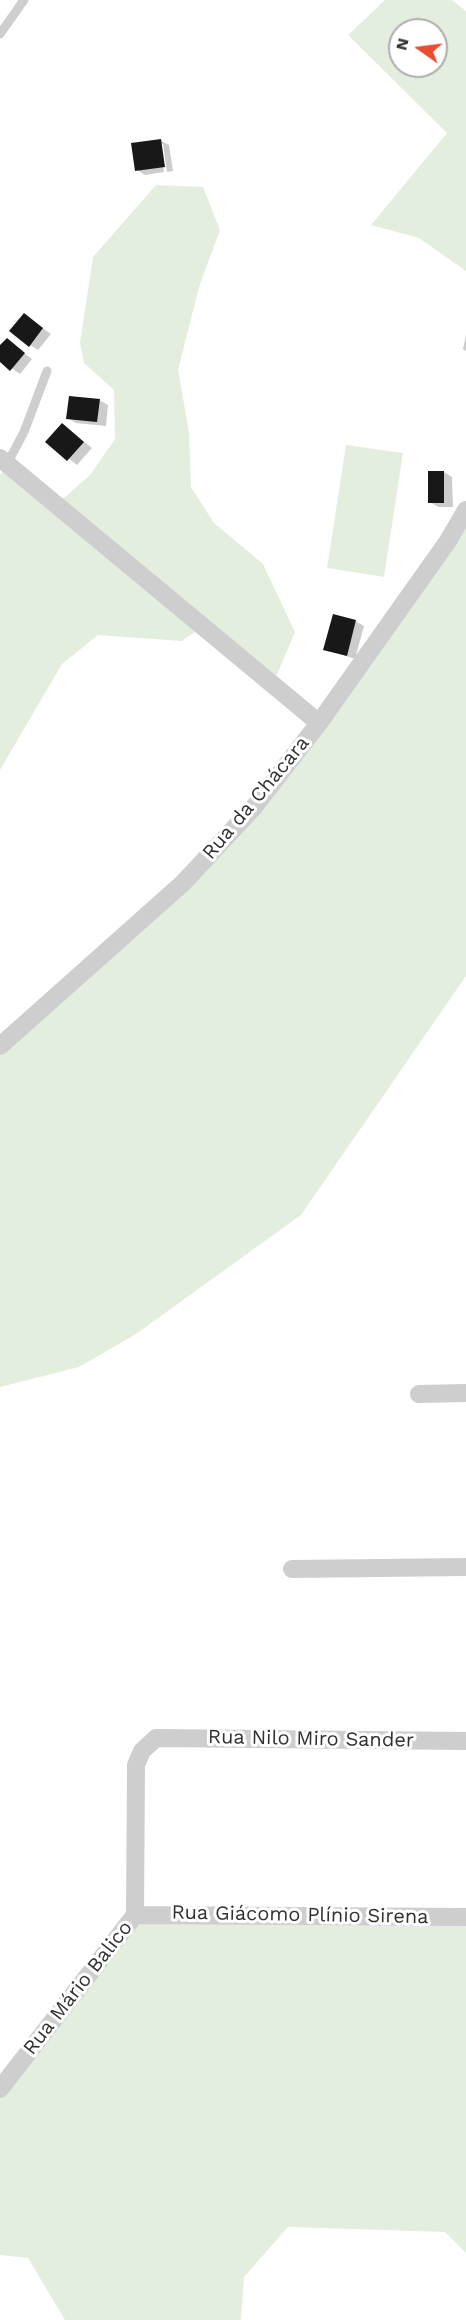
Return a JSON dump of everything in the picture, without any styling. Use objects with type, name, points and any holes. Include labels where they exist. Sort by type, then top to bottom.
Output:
[{"type":"street","points":[[4,461],[320,723]]},
{"type":"street","name":"Rua da Chácara","points":[[0,1046],[183,883],[254,807],[320,723],[448,541],[466,510]]},
{"type":"street","points":[[419,1394],[466,1393]]},
{"type":"street","points":[[292,1569],[466,1567]]},
{"type":"street","name":"Rua Nilo Miro Sander","points":[[135,1915],[136,1765],[142,1752],[156,1738],[466,1741]]},
{"type":"street","name":"Rua Giácomo Plínio Sirena","points":[[135,1915],[466,1917]]},
{"type":"street","name":"Rua Mário Balico","points":[[0,2089],[135,1915]]},
{"type":"lane","points":[[0,34],[24,0]]},
{"type":"lane","points":[[4,461],[24,432],[47,371]]},
{"type":"green space","points":[[385,0],[452,0],[466,11],[466,271],[419,238],[371,225],[447,133],[391,78],[448,78],[448,18],[388,18],[388,75],[348,35]]},
{"type":"green space","points":[[156,185],[203,187],[220,230],[199,287],[178,370],[189,432],[191,487],[214,523],[263,564],[295,632],[273,684],[204,626],[182,641],[98,635],[62,664],[0,770],[0,475],[7,464],[56,505],[90,475],[115,439],[114,390],[84,363],[80,343],[93,257]]},
{"type":"green space","points":[[346,445],[403,453],[384,577],[327,568]]},
{"type":"green space","points":[[466,510],[466,976],[301,1215],[136,1334],[79,1367],[0,1387],[0,1046],[254,807]]},
{"type":"green space","points":[[135,1915],[466,1917],[466,2253],[445,2232],[288,2227],[244,2277],[241,2320],[65,2320],[28,2258],[0,2255],[0,2089]]},
{"type":"building","points":[[161,139],[165,167],[135,171],[131,143]]},
{"type":"building","points":[[24,313],[43,328],[29,347],[9,331]]},
{"type":"building","points":[[7,338],[25,353],[10,371],[0,362],[0,345]]},
{"type":"building","points":[[69,396],[100,399],[97,422],[66,419]]},
{"type":"building","points":[[62,423],[84,442],[67,461],[45,442]]},
{"type":"building","points":[[428,471],[444,471],[444,503],[428,503]]},
{"type":"building","points":[[333,614],[356,620],[347,656],[323,650]]}]
